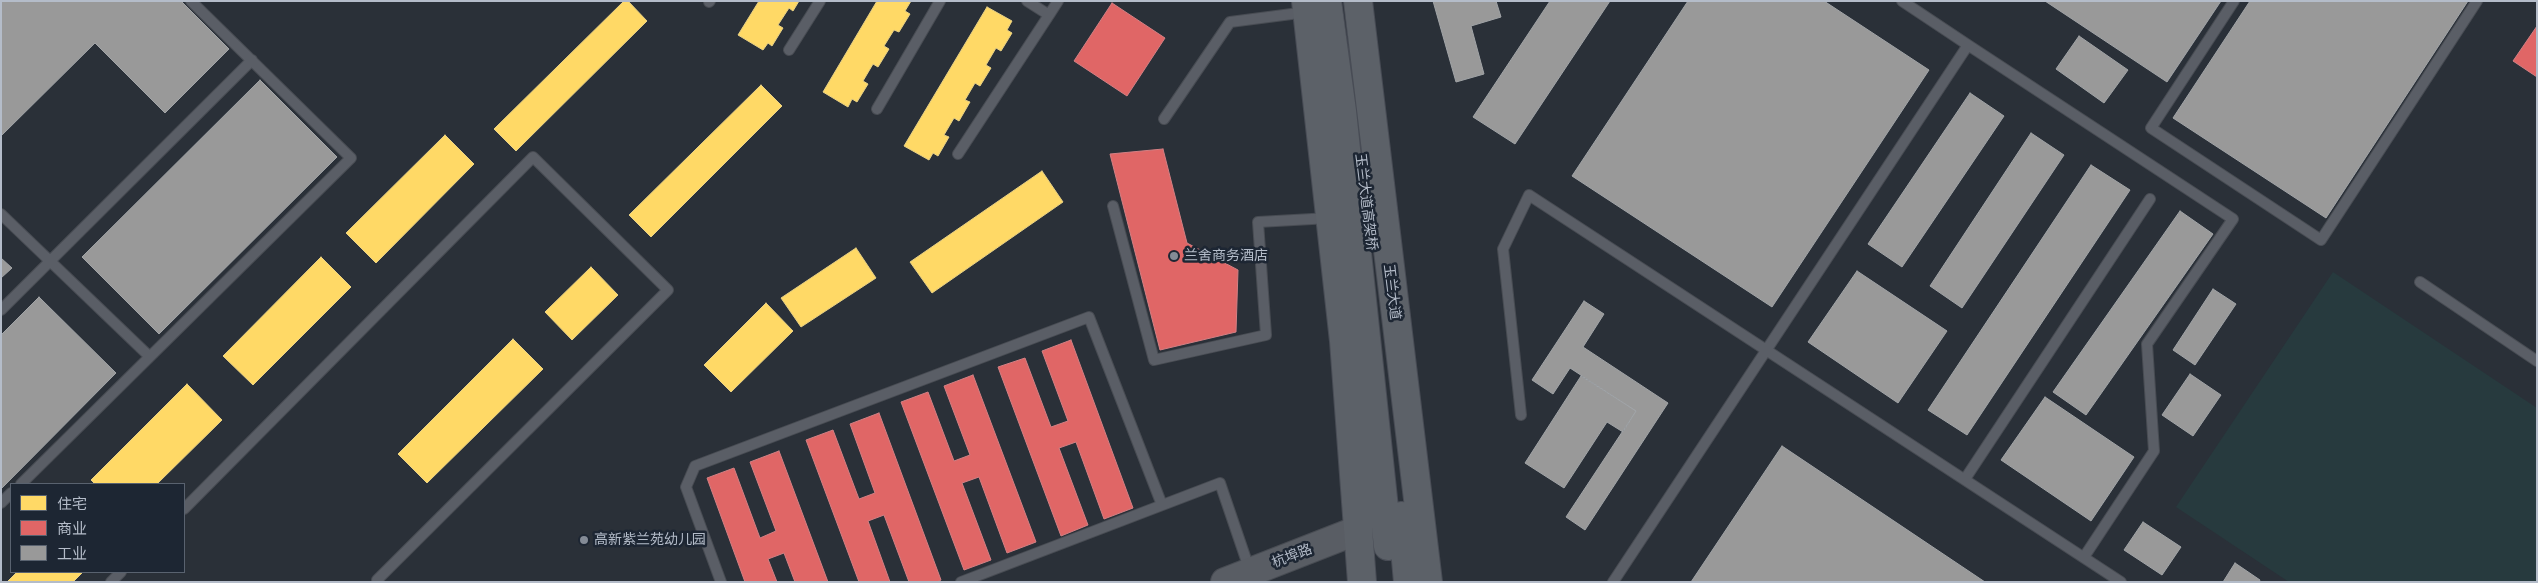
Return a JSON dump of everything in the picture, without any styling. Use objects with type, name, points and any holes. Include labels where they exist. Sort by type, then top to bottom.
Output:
[{"type":"main road","name":"玉兰大道高架桥","points":[[1340,1],[1392,411],[1408,582]]},
{"type":"main road","name":"玉兰大道","points":[[1358,1],[1428,582]]},
{"type":"main road","name":"玉兰大道高架桥","points":[[1314,5],[1343,120],[1391,582]]},
{"type":"main road","points":[[1314,5],[1331,218],[1344,341],[1362,582]]},
{"type":"main road","name":"杭埠路","points":[[1225,582],[1358,530]]},
{"type":"lane","points":[[21,483],[351,158],[191,1]]},
{"type":"lane","points":[[790,50],[820,1]]},
{"type":"lane","points":[[876,109],[940,1]]},
{"type":"lane","points":[[1027,1],[1049,14]]},
{"type":"lane","points":[[958,154],[1058,1]]},
{"type":"lane","points":[[1902,1],[2233,218],[2147,344],[2154,451],[2084,557]]},
{"type":"lane","points":[[2234,1],[2151,128],[2321,240],[2477,1]]},
{"type":"lane","points":[[1164,119],[1230,22],[1314,5]]},
{"type":"lane","points":[[1613,582],[1968,45]]},
{"type":"lane","points":[[1,310],[252,60]]},
{"type":"lane","points":[[185,508],[533,157],[668,290],[377,580],[379,582]]},
{"type":"lane","points":[[1522,415],[1503,249],[1529,195],[2084,557],[2109,579],[2120,582]]},
{"type":"lane","points":[[1964,479],[2150,200]]},
{"type":"lane","points":[[1113,206],[1154,360],[1266,335],[1258,222],[1331,218]]},
{"type":"lane","points":[[1,214],[149,356]]},
{"type":"lane","points":[[2420,282],[2537,361]]},
{"type":"lane","points":[[722,582],[686,487],[695,466],[1089,317],[1162,505]]},
{"type":"lane","points":[[961,582],[1220,483],[1250,572]]},
{"type":"lane","points":[[111,582],[120,573]]},
{"type":"green space","points":[[2333,272],[2537,408],[2537,582],[2289,582],[2176,507]]},
{"type":"building: 住宅","points":[[624,1],[628,1],[647,21],[516,151],[494,129]]},
{"type":"building: 住宅","points":[[759,1],[799,1],[793,11],[789,8],[778,25],[783,28],[772,46],[768,43],[763,50],[738,35]]},
{"type":"building: 住宅","points":[[877,1],[911,1],[905,11],[910,14],[899,32],[894,30],[884,46],[889,49],[878,67],[873,64],[863,81],[868,84],[857,102],[852,99],[848,107],[823,92]]},
{"type":"building: 住宅","points":[[987,7],[1012,21],[1007,30],[1012,33],[1001,51],[996,48],[986,65],[991,68],[980,86],[975,83],[965,100],[970,102],[959,121],[954,118],[944,135],[949,137],[938,156],[933,153],[929,160],[904,146]]},
{"type":"building: 住宅","points":[[761,85],[782,106],[651,237],[629,215]]},
{"type":"building: 住宅","points":[[445,135],[474,164],[376,263],[346,233]]},
{"type":"building: 住宅","points":[[1042,171],[1063,202],[932,293],[910,262]]},
{"type":"building: 住宅","points":[[856,248],[876,278],[801,327],[781,298]]},
{"type":"building: 住宅","points":[[321,257],[351,287],[253,385],[223,356]]},
{"type":"building: 住宅","points":[[591,267],[618,295],[572,340],[545,312]]},
{"type":"building: 住宅","points":[[766,303],[793,331],[731,392],[704,365]]},
{"type":"building: 住宅","points":[[513,339],[543,369],[427,483],[398,454]]},
{"type":"building: 住宅","points":[[187,384],[222,420],[158,483],[94,483],[91,480]]},
{"type":"building: 住宅","points":[[16,573],[82,573],[73,582],[7,582]]},
{"type":"building: 商业","points":[[1112,3],[1165,38],[1127,96],[1074,61]]},
{"type":"building: 商业","points":[[2537,26],[2537,77],[2513,61]]},
{"type":"building: 商业","name":"兰舍商务酒店","points":[[1163,149],[1187,243],[1238,270],[1236,332],[1160,350],[1110,154]]},
{"type":"building: 商业","points":[[1071,340],[1133,508],[1104,519],[1076,442],[1059,448],[1088,525],[1061,536],[998,367],[1025,358],[1051,427],[1068,421],[1042,351]]},
{"type":"building: 商业","points":[[973,375],[1036,542],[1007,553],[979,477],[962,483],[991,560],[964,570],[901,402],[928,392],[954,461],[970,455],[944,386]]},
{"type":"building: 商业","points":[[879,413],[941,580],[937,582],[909,582],[884,515],[868,521],[890,582],[859,582],[806,440],[833,430],[859,499],[875,493],[850,424]]},
{"type":"building: 商业","points":[[779,451],[828,582],[795,582],[784,553],[768,559],[777,582],[745,582],[707,478],[734,468],[760,538],[776,531],[750,462]]},
{"type":"building: 工业","points":[[1,1],[181,1],[229,49],[165,113],[95,43],[1,136]]},
{"type":"building: 工业","points":[[1433,1],[1496,1],[1501,17],[1471,26],[1484,74],[1456,82]]},
{"type":"building: 工业","points":[[1550,1],[1610,1],[1515,144],[1473,117]]},
{"type":"building: 工业","points":[[1688,1],[1824,1],[1929,70],[1772,307],[1572,176]]},
{"type":"building: 工业","points":[[2045,1],[2221,1],[2167,82]]},
{"type":"building: 工业","points":[[2250,1],[2468,1],[2326,218],[2173,118]]},
{"type":"building: 工业","points":[[2079,36],[2128,70],[2104,103],[2056,69]]},
{"type":"building: 工业","points":[[260,80],[337,157],[159,334],[82,257]]},
{"type":"building: 工业","points":[[1970,93],[2004,116],[1902,267],[1868,244]]},
{"type":"building: 工业","points":[[2031,133],[2064,155],[1962,308],[1930,286]]},
{"type":"building: 工业","points":[[2091,165],[2130,190],[1967,435],[1928,410]]},
{"type":"building: 工业","points":[[2180,211],[2213,234],[2086,415],[2053,392]]},
{"type":"building: 工业","points":[[1,258],[12,268],[1,278]]},
{"type":"building: 工业","points":[[1857,271],[1947,331],[1898,403],[1808,342]]},
{"type":"building: 工业","points":[[2213,289],[2236,304],[2195,365],[2173,350]]},
{"type":"building: 工业","points":[[39,297],[116,373],[1,489],[1,335]]},
{"type":"building: 工业","points":[[1584,301],[1604,314],[1583,347],[1668,403],[1585,530],[1566,517],[1636,411],[1570,368],[1553,394],[1532,380]]},
{"type":"building: 工业","points":[[2190,374],[2221,395],[2193,436],[2162,415]]},
{"type":"building: 工业","points":[[1581,376],[1636,411],[1623,432],[1607,422],[1564,488],[1525,463]]},
{"type":"building: 工业","points":[[2045,397],[2134,457],[2091,521],[2001,460]]},
{"type":"building: 工业","points":[[1782,446],[1985,582],[1691,582]]},
{"type":"building: 工业","points":[[2143,522],[2181,547],[2162,575],[2124,550]]},
{"type":"building: 工业","points":[[2235,563],[2260,580],[2259,582],[2223,582]]},
{"type":"place","name":"兰舍商务酒店","points":[[1174,256]]},
{"type":"place","name":"高新紫兰苑幼儿园","points":[[584,540]]}]
